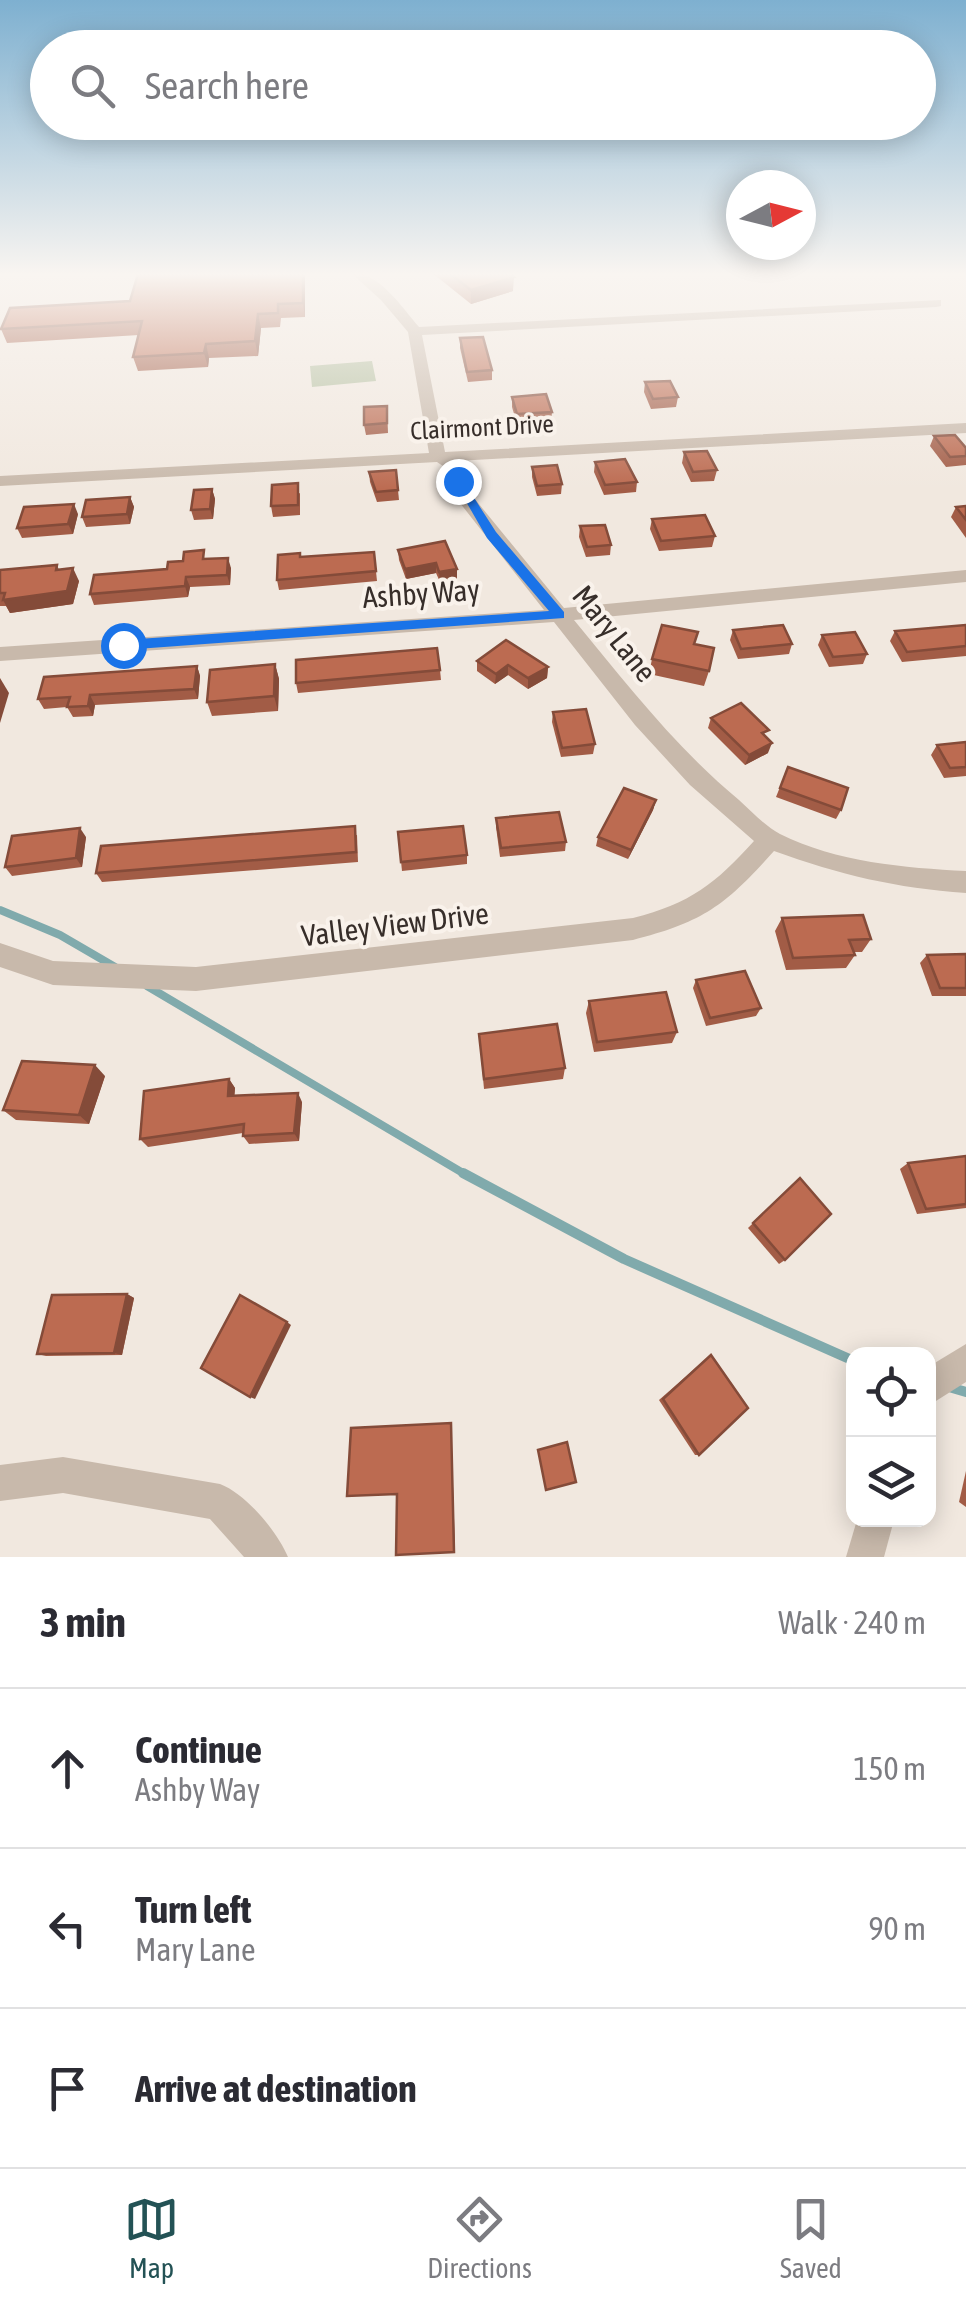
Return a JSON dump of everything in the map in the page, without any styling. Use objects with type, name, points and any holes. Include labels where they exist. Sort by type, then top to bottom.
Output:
[{"type":"street","name":"Mary Lane","points":[[418,345],[437,454],[452,466],[466,500],[698,780],[770,840],[836,864],[904,878],[966,882]]},
{"type":"street","name":"Clairmont Drive","points":[[0,482],[437,454],[966,428]]},
{"type":"street","name":"Ashby Way","points":[[0,654],[560,615],[966,576]]},
{"type":"street","name":"Valley View Drive","points":[[0,955],[53,973],[196,979],[633,928],[679,918],[716,900],[770,840]]},
{"type":"street","points":[[936,1382],[966,1360]]},
{"type":"street","points":[[0,1483],[63,1474],[220,1502],[269,1557]]},
{"type":"street","points":[[865,1557],[874,1527]]},
{"type":"green space","points":[[372,361],[376,381],[312,387],[310,366]]},
{"type":"building","points":[[136,345],[206,345],[204,353],[133,357]]},
{"type":"building","points":[[461,345],[485,345],[492,370],[467,372]]},
{"type":"building","points":[[670,381],[678,397],[653,399],[645,382]]},
{"type":"building","points":[[546,394],[552,412],[517,414],[512,397]]},
{"type":"building","points":[[387,406],[387,423],[364,425],[364,407]]},
{"type":"building","points":[[955,435],[966,448],[966,456],[950,457],[934,436]]},
{"type":"building","points":[[707,451],[717,470],[693,472],[684,452]]},
{"type":"building","points":[[625,459],[637,482],[605,485],[595,462]]},
{"type":"building","points":[[557,465],[562,484],[537,486],[532,467]]},
{"type":"building","points":[[396,470],[398,490],[376,492],[369,472]]},
{"type":"building","points":[[298,483],[298,505],[271,506],[272,485]]},
{"type":"building","points":[[212,489],[210,509],[191,510],[194,490]]},
{"type":"building","points":[[130,497],[127,514],[82,517],[86,500]]},
{"type":"building","points":[[74,504],[68,524],[17,528],[24,507]]},
{"type":"building","points":[[966,506],[966,520],[956,507]]},
{"type":"building","points":[[705,515],[715,536],[661,541],[652,519]]},
{"type":"building","points":[[605,525],[611,545],[587,547],[580,526]]},
{"type":"building","points":[[445,541],[457,569],[439,572],[436,563],[405,569],[398,550]]},
{"type":"building","points":[[204,550],[203,559],[228,558],[227,575],[186,577],[185,586],[90,594],[94,575],[167,569],[168,562],[183,561],[184,552]]},
{"type":"building","points":[[374,552],[376,571],[277,580],[278,555]]},
{"type":"building","points":[[57,565],[56,570],[73,568],[67,591],[3,600],[0,570]]},
{"type":"building","points":[[662,625],[698,632],[694,644],[714,648],[709,671],[652,659]]},
{"type":"building","points":[[783,625],[792,644],[741,649],[733,630]]},
{"type":"building","points":[[966,625],[966,646],[907,652],[895,631]]},
{"type":"building","points":[[855,632],[867,654],[833,657],[822,635]]},
{"type":"building","points":[[506,640],[548,667],[528,678],[508,665],[496,674],[477,661]]},
{"type":"building","points":[[437,648],[440,670],[296,683],[296,660]]},
{"type":"building","points":[[275,664],[274,696],[207,702],[210,670]]},
{"type":"building","points":[[197,666],[194,689],[90,695],[88,706],[67,707],[70,697],[38,699],[44,677]]},
{"type":"building","points":[[741,703],[769,730],[762,733],[772,743],[749,755],[711,718]]},
{"type":"building","points":[[586,709],[595,744],[562,748],[553,712]]},
{"type":"building","points":[[966,742],[966,767],[950,768],[937,745]]},
{"type":"building","points":[[788,767],[848,788],[841,810],[780,788]]},
{"type":"building","points":[[624,788],[656,800],[631,850],[598,837]]},
{"type":"building","points":[[559,812],[566,842],[501,848],[496,818]]},
{"type":"building","points":[[355,826],[356,852],[96,873],[101,846]]},
{"type":"building","points":[[463,826],[467,855],[401,862],[398,832]]},
{"type":"building","points":[[80,828],[76,858],[5,867],[12,836]]},
{"type":"building","points":[[863,915],[871,939],[849,940],[855,955],[793,958],[782,918]]},
{"type":"building","points":[[966,954],[966,988],[940,988],[927,955]]},
{"type":"building","points":[[745,971],[761,1008],[710,1018],[696,980]]},
{"type":"building","points":[[666,992],[677,1032],[597,1042],[589,1001]]},
{"type":"building","points":[[557,1024],[565,1068],[484,1079],[479,1034]]},
{"type":"building","points":[[22,1061],[95,1065],[79,1115],[3,1110]]},
{"type":"building","points":[[229,1079],[228,1096],[298,1093],[294,1133],[243,1136],[244,1124],[140,1139],[144,1091]]},
{"type":"building","points":[[966,1156],[966,1204],[926,1209],[908,1163]]},
{"type":"building","points":[[800,1178],[831,1214],[785,1260],[753,1223]]},
{"type":"building","points":[[127,1294],[114,1353],[37,1354],[52,1295]]},
{"type":"building","points":[[240,1295],[287,1322],[250,1397],[201,1368]]},
{"type":"building","points":[[711,1355],[748,1408],[699,1455],[663,1399]]},
{"type":"building","points":[[451,1423],[454,1552],[396,1555],[397,1494],[347,1496],[351,1428]]},
{"type":"building","points":[[567,1442],[576,1482],[546,1490],[538,1450]]},
{"type":"waterway","points":[[0,910],[60,935],[115,967]]},
{"type":"waterway","points":[[147,986],[468,1176]]},
{"type":"waterway","points":[[463,1173],[624,1259],[846,1357]]},
{"type":"waterway","points":[[949,1387],[966,1392]]},
{"type":"route","points":[[123,645],[560,615],[492,535],[466,500],[458,481]]}]
